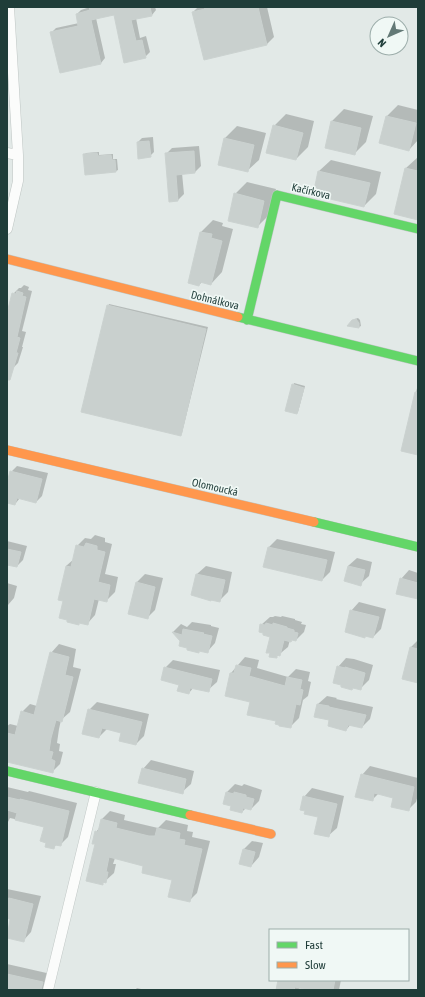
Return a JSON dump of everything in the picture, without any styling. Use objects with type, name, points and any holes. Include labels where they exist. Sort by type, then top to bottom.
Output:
[{"type":"street","points":[[7,229],[18,181],[18,155],[9,7]]},
{"type":"street","points":[[7,153],[18,155]]},
{"type":"street","name":"Kačírkova","points":[[247,320],[277,195],[418,229]]},
{"type":"street","name":"Dohnálkova","points":[[7,259],[247,320],[418,361]]},
{"type":"street","name":"Olomoucká","points":[[7,450],[418,547]]},
{"type":"street","points":[[7,771],[271,834]]},
{"type":"street","points":[[48,990],[96,792]]},
{"type":"building","points":[[89,7],[150,7],[152,16],[131,20],[136,41],[142,40],[146,58],[124,63],[114,15],[91,20],[101,64],[60,73],[50,32],[78,26],[76,14],[90,10]]},
{"type":"building","points":[[204,7],[258,7],[267,45],[204,60],[192,12],[205,9]]},
{"type":"building","points":[[386,116],[416,123],[409,151],[379,143]]},
{"type":"building","points":[[331,121],[361,128],[355,155],[325,148]]},
{"type":"building","points":[[273,125],[303,133],[296,160],[266,153]]},
{"type":"building","points":[[224,138],[254,145],[248,172],[218,165]]},
{"type":"building","points":[[149,141],[151,157],[138,159],[137,142]]},
{"type":"building","points":[[194,151],[195,173],[176,175],[178,201],[169,202],[165,153]]},
{"type":"building","points":[[97,153],[98,156],[111,155],[112,160],[115,160],[116,172],[85,175],[83,154]]},
{"type":"building","points":[[405,168],[418,171],[418,220],[394,214]]},
{"type":"building","points":[[318,171],[370,183],[364,207],[313,195]]},
{"type":"building","points":[[234,193],[264,201],[258,228],[228,221]]},
{"type":"building","points":[[200,232],[212,234],[211,238],[222,241],[211,285],[200,282],[199,286],[188,283]]},
{"type":"building","points":[[17,291],[23,293],[22,296],[26,297],[17,337],[20,338],[16,353],[18,353],[10,380],[7,380],[7,313],[12,293],[16,294]]},
{"type":"building","points":[[107,305],[206,329],[181,436],[81,412]]},
{"type":"building","points":[[356,319],[359,323],[359,328],[347,326],[352,320]]},
{"type":"building","points":[[292,384],[304,388],[297,414],[285,411]]},
{"type":"building","points":[[415,392],[418,392],[418,455],[401,451]]},
{"type":"building","points":[[10,471],[42,479],[36,503],[17,498],[15,505],[7,503],[7,483]]},
{"type":"building","points":[[86,543],[97,546],[97,550],[105,552],[98,582],[110,585],[107,602],[94,599],[88,625],[79,623],[79,625],[59,618],[63,601],[58,600],[66,566],[71,567],[76,545],[84,547]]},
{"type":"building","points":[[268,547],[327,560],[322,581],[263,567]]},
{"type":"building","points":[[7,549],[21,552],[17,567],[7,565]]},
{"type":"building","points":[[348,566],[365,570],[361,586],[344,581]]},
{"type":"building","points":[[196,574],[225,580],[220,602],[191,595]]},
{"type":"building","points":[[400,578],[418,583],[418,599],[396,594]]},
{"type":"building","points":[[136,582],[155,587],[148,619],[128,614]]},
{"type":"building","points":[[350,610],[379,617],[373,638],[365,636],[365,638],[345,632]]},
{"type":"building","points":[[266,623],[273,625],[273,623],[287,627],[298,633],[296,641],[292,640],[291,642],[284,640],[280,656],[277,655],[277,658],[269,657],[270,653],[266,653],[270,637],[259,632],[260,624],[265,625]]},
{"type":"building","points":[[183,629],[212,636],[208,653],[199,651],[199,653],[179,646],[180,641],[172,632],[182,635]]},
{"type":"building","points":[[410,647],[418,649],[418,683],[402,679]]},
{"type":"building","points":[[50,652],[69,657],[65,675],[73,677],[62,722],[56,720],[51,738],[49,751],[53,752],[51,759],[55,761],[53,773],[7,762],[7,733],[15,735],[21,711],[34,715]]},
{"type":"building","points":[[236,665],[251,668],[249,676],[285,686],[287,677],[302,680],[300,689],[303,690],[300,705],[296,704],[291,728],[279,726],[275,724],[276,721],[247,715],[250,702],[225,696],[230,673],[234,673]]},
{"type":"building","points":[[337,666],[365,673],[361,690],[353,688],[352,690],[333,683]]},
{"type":"building","points":[[164,667],[212,679],[209,692],[190,688],[189,694],[177,691],[179,685],[161,680]]},
{"type":"building","points":[[317,704],[366,715],[362,728],[348,725],[346,731],[328,726],[329,720],[314,717]]},
{"type":"building","points":[[88,709],[142,722],[136,745],[119,741],[121,733],[102,728],[99,738],[82,734]]},
{"type":"building","points":[[142,768],[186,779],[183,794],[138,783]]},
{"type":"building","points":[[361,774],[414,787],[409,811],[391,807],[393,798],[374,793],[373,801],[355,797]]},
{"type":"building","points":[[226,792],[246,795],[246,797],[254,799],[251,810],[243,808],[242,813],[230,810],[231,806],[223,804]]},
{"type":"building","points":[[303,796],[337,804],[329,837],[314,834],[318,817],[304,814],[305,811],[300,810]]},
{"type":"building","points":[[7,797],[69,811],[61,846],[55,845],[54,849],[45,847],[46,843],[40,841],[44,827],[15,820],[17,813],[7,810]]},
{"type":"building","points":[[101,819],[117,823],[116,828],[149,836],[155,836],[157,828],[180,833],[179,839],[185,840],[184,845],[202,849],[190,902],[168,897],[172,880],[142,873],[143,866],[109,857],[106,872],[108,872],[106,883],[103,882],[103,885],[86,881],[95,844],[92,844],[95,831],[98,832]]},
{"type":"building","points":[[243,849],[255,852],[251,867],[239,864]]},
{"type":"building","points":[[9,898],[33,904],[24,942],[7,938],[10,919],[7,918],[7,899]]},
{"type":"building","points":[[7,974],[43,982],[41,990],[7,990]]},
{"type":"building","points":[[278,981],[335,981],[333,990],[308,990],[295,987],[294,990],[276,990]]},
{"type":"traffic: fast","points":[[247,320],[277,195],[418,229]]},
{"type":"traffic: fast","points":[[238,317],[418,361]]},
{"type":"traffic: fast","points":[[314,522],[418,547]]},
{"type":"traffic: fast","points":[[7,771],[190,815]]},
{"type":"traffic: slow","points":[[7,259],[238,317]]},
{"type":"traffic: slow","points":[[7,450],[314,522]]},
{"type":"traffic: slow","points":[[190,815],[271,834]]}]
